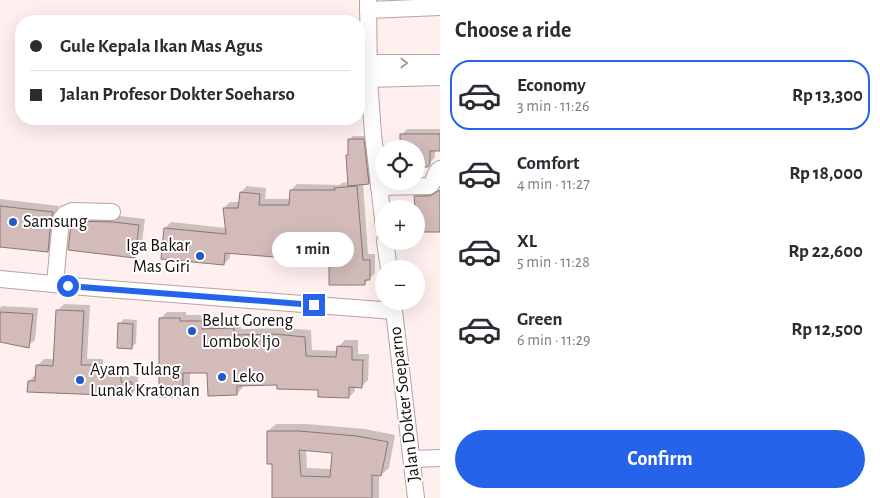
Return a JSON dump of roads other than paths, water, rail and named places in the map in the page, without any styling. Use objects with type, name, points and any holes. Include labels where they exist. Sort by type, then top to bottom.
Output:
[{"type":"street","points":[[375,152],[369,71],[368,5],[440,7]]},
{"type":"street","points":[[369,71],[440,64]]},
{"type":"street","points":[[369,71],[440,78]]},
{"type":"street","points":[[425,186],[434,182],[437,171],[440,169]]},
{"type":"street","points":[[54,284],[61,219],[65,214],[72,212],[112,212]]},
{"type":"street","points":[[0,279],[375,305]]},
{"type":"street","name":"Jalan Dokter Soeparno","points":[[394,310],[413,459],[416,498]]},
{"type":"street","points":[[413,459],[440,458]]},
{"type":"place","name":"Samsung","points":[[13,222]]},
{"type":"place","name":"Iga Bakar Mas Giri","points":[[200,256]]},
{"type":"place","name":"Belut Goreng Lombok Ijo","points":[[192,331]]},
{"type":"place","name":"Leko","points":[[222,377]]},
{"type":"place","name":"Ayam Tulang Lunak Kratonan","points":[[80,380]]}]
